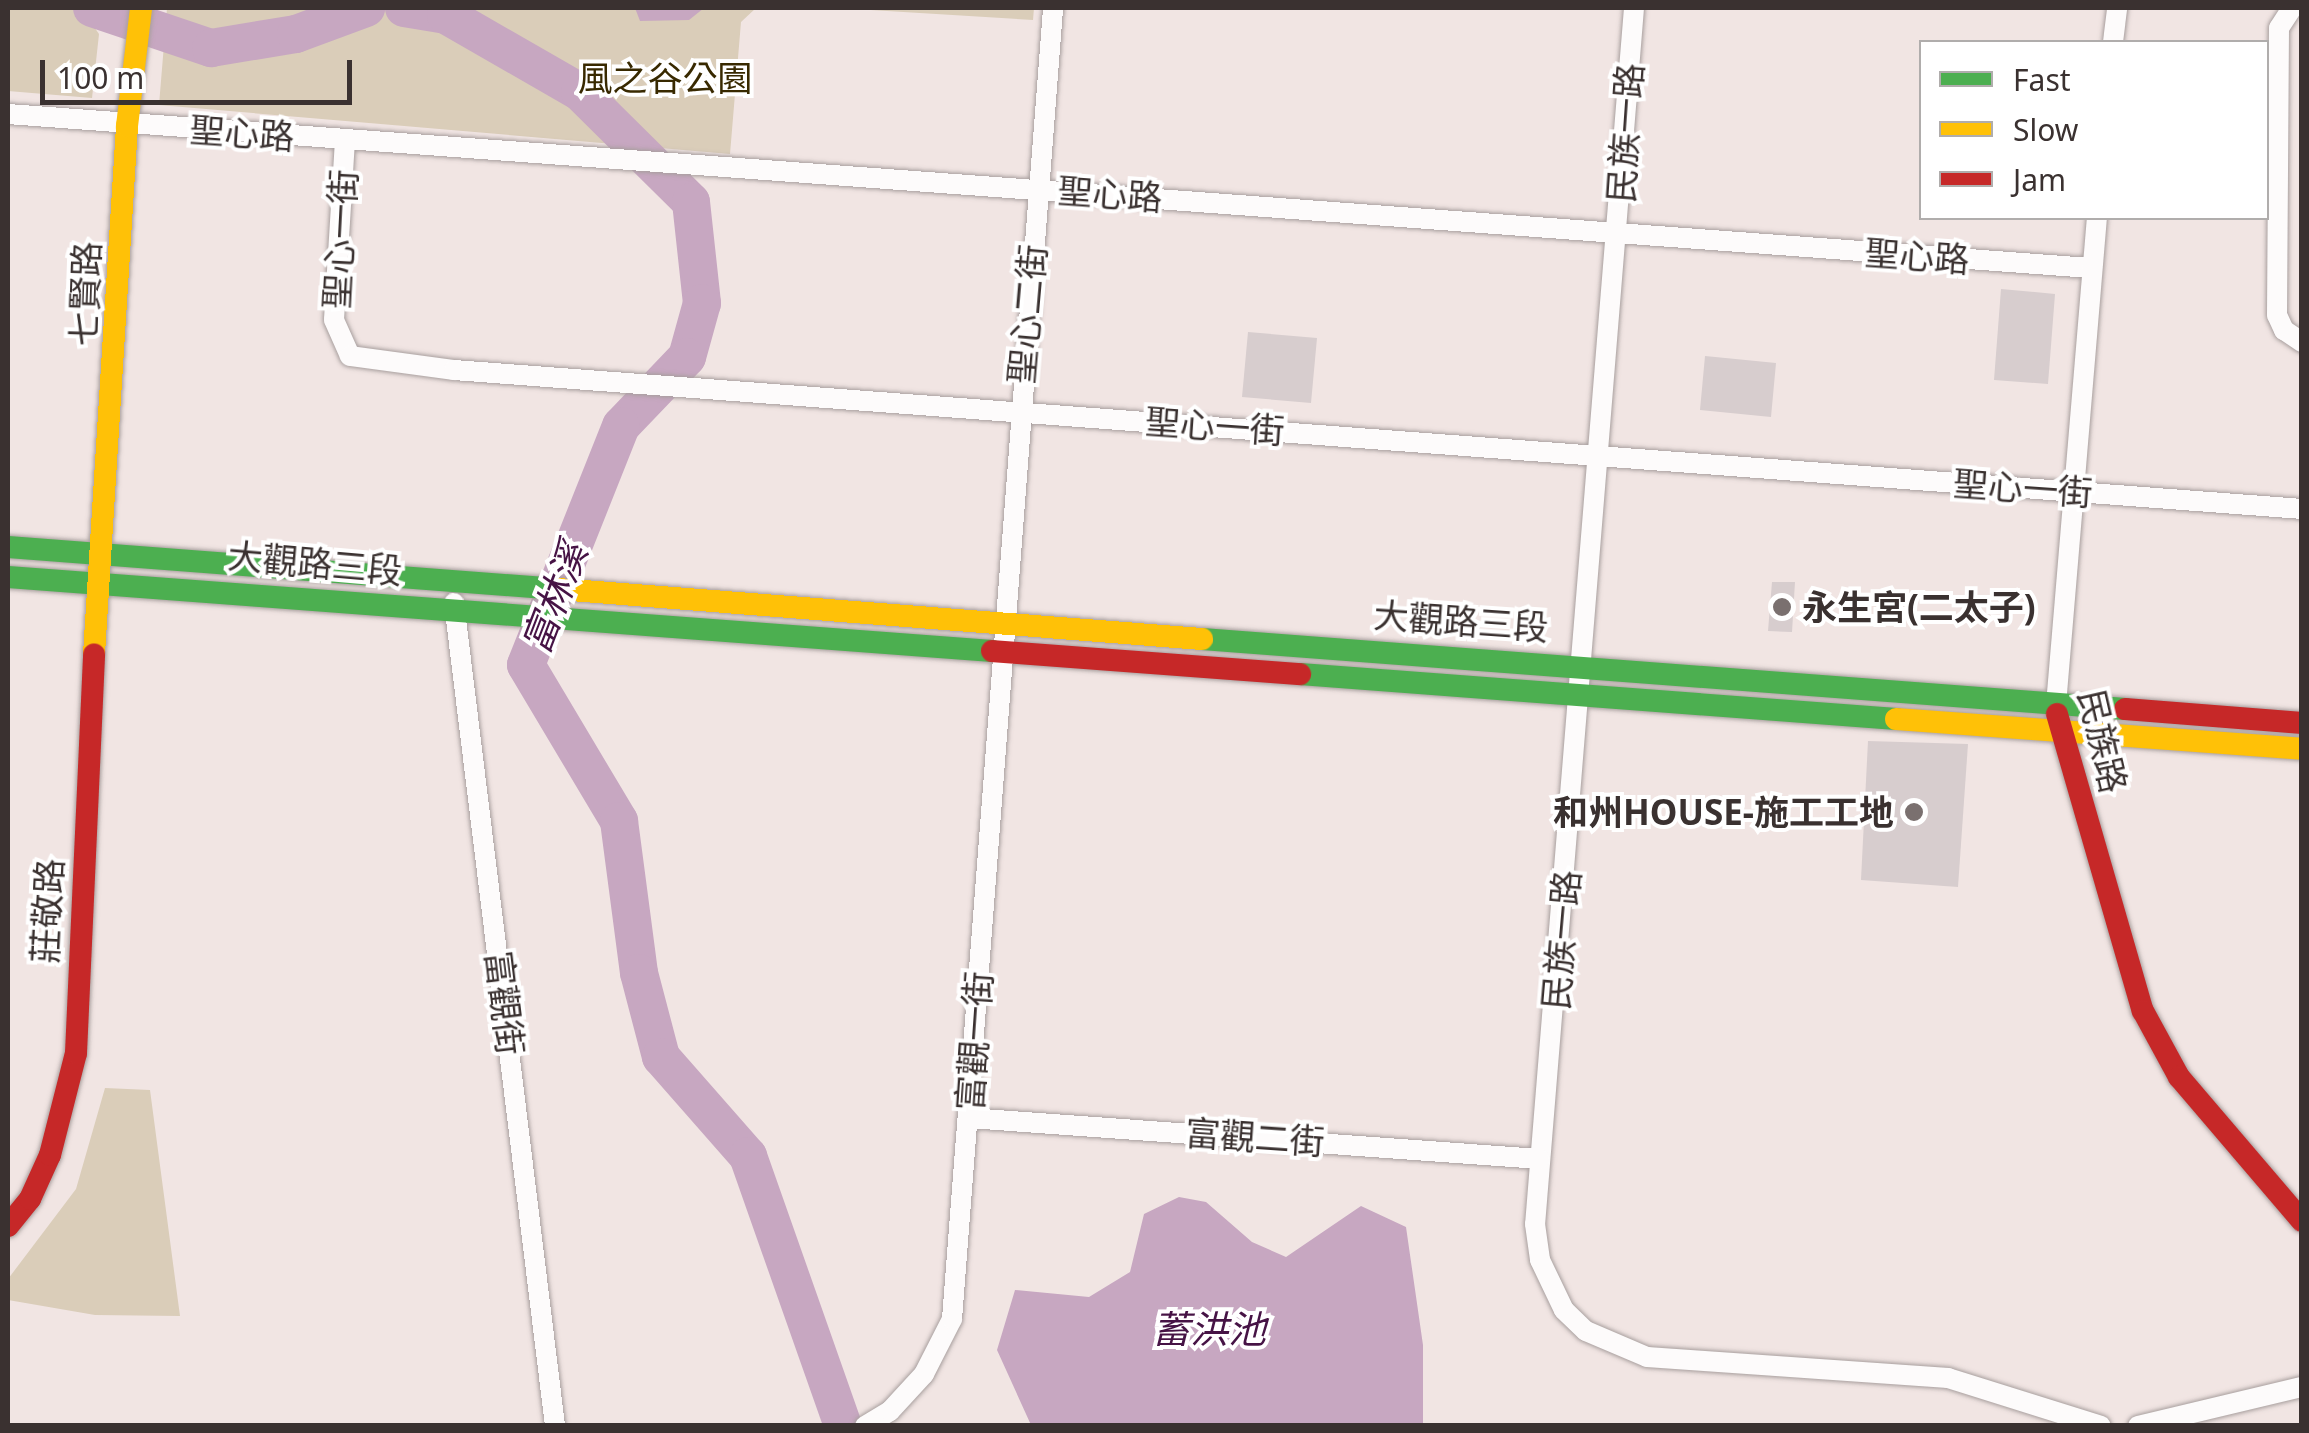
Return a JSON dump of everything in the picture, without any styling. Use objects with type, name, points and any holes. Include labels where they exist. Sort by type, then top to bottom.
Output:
[{"type":"main road","name":"七賢路","points":[[97,584],[105,552],[127,126],[139,51],[141,8]]},
{"type":"main road","name":"大觀路三段","points":[[8,547],[2302,723]]},
{"type":"main road","name":"大觀路三段","points":[[8,577],[1001,649],[1580,700],[2302,749]]},
{"type":"main road","name":"莊敬路","points":[[8,1226],[30,1200],[50,1155],[76,1053],[97,584]]},
{"type":"main road","name":"民族路","points":[[2056,705],[2142,1011],[2180,1077],[2302,1220]]},
{"type":"street","name":"聖心二街","points":[[1001,621],[1053,8]]},
{"type":"street","name":"民族一路","points":[[1634,8],[1601,455],[1534,1224],[1540,1260],[1564,1310],[1609,1344],[1647,1357],[1948,1378],[2101,1426]]},
{"type":"street","points":[[2114,40],[2117,8]]},
{"type":"street","points":[[2292,8],[2279,28],[2277,315],[2284,330],[2302,342]]},
{"type":"street","name":"聖心路","points":[[8,114],[127,126],[706,162],[1619,235],[2092,268]]},
{"type":"street","name":"聖心一街","points":[[345,140],[334,320],[350,356],[2302,509]]},
{"type":"street","name":"民族路","points":[[2056,705],[2070,492],[2097,220]]},
{"type":"street","name":"富觀街","points":[[454,581],[454,610],[555,1426]]},
{"type":"street","name":"富觀一街","points":[[864,1426],[890,1411],[924,1374],[952,1319],[1001,621]]},
{"type":"street","name":"富觀二街","points":[[969,1118],[1540,1158]]},
{"type":"street","points":[[2138,1426],[2302,1387]]},
{"type":"green space","points":[[8,8],[81,8],[99,34],[92,98],[8,91]]},
{"type":"green space","name":"風之谷公園","points":[[167,8],[756,8],[741,22],[730,154],[159,105]]},
{"type":"green space","name":"風之谷公園","points":[[838,8],[1034,8],[1033,20]]},
{"type":"green space","points":[[105,1088],[150,1090],[180,1316],[95,1315],[8,1300],[8,1279],[76,1189]]},
{"type":"water","points":[[635,8],[704,8],[689,20],[640,21]]},
{"type":"water","name":"蓄洪池","points":[[1179,1197],[1206,1202],[1252,1242],[1286,1257],[1361,1206],[1406,1227],[1423,1345],[1423,1425],[1031,1425],[997,1350],[1015,1290],[1089,1297],[1130,1272],[1144,1214]]},
{"type":"building","points":[[2001,289],[2055,294],[2048,384],[1994,380]]},
{"type":"building","points":[[1248,332],[1317,338],[1311,403],[1242,397]]},
{"type":"building","points":[[1705,356],[1776,363],[1771,417],[1700,410]]},
{"type":"building","name":"永生宮(二太子)","points":[[1772,582],[1795,582],[1792,632],[1768,631]]},
{"type":"building","name":"和州HOUSE-施工工地","points":[[1868,741],[1968,744],[1958,887],[1861,880]]},
{"type":"waterway","name":"富林溪","points":[[92,8],[211,48],[296,34],[366,8]]},
{"type":"waterway","name":"富林溪","points":[[404,8],[446,15],[580,92],[691,202],[702,303],[687,357],[621,426],[526,665],[619,821],[639,973],[661,1057],[748,1156],[843,1426]]},
{"type":"traffic: fast","points":[[8,547],[558,589]]},
{"type":"traffic: fast","points":[[8,577],[992,651]]},
{"type":"traffic: fast","points":[[1202,639],[2125,709]]},
{"type":"traffic: fast","points":[[1300,674],[1896,719]]},
{"type":"traffic: slow","points":[[94,654],[127,126],[141,8]]},
{"type":"traffic: slow","points":[[558,589],[1202,639]]},
{"type":"traffic: slow","points":[[1896,719],[2302,749]]},
{"type":"traffic: jam","points":[[992,651],[1300,674]]},
{"type":"traffic: jam","points":[[8,1226],[30,1199],[50,1155],[76,1053],[94,654]]},
{"type":"traffic: jam","points":[[2125,709],[2302,723]]},
{"type":"traffic: jam","points":[[2057,714],[2143,1011],[2179,1077],[2302,1221]]},
{"type":"place","name":"永生宮(二太子)","points":[[1782,607]]},
{"type":"place","name":"和州HOUSE-施工工地","points":[[1914,812]]}]
